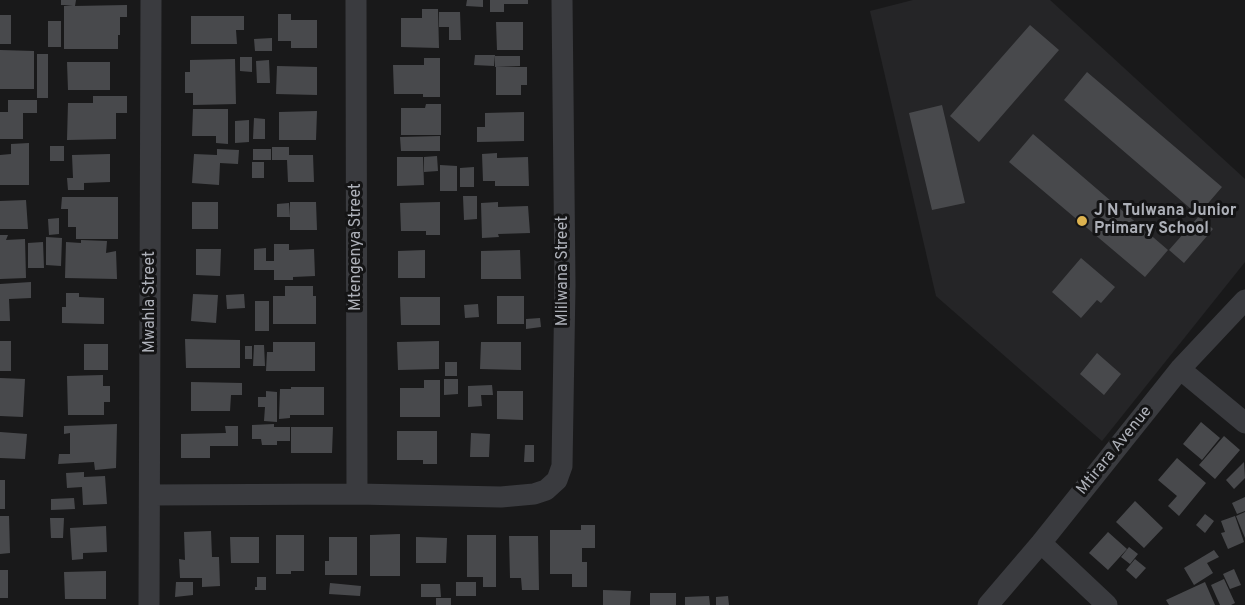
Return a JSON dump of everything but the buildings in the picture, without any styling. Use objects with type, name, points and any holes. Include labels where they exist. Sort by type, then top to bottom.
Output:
[{"type":"street","name":"Mwahla Street","points":[[149,605],[151,0]]},
{"type":"street","name":"Mtengenya Street","points":[[356,0],[357,494]]},
{"type":"street","name":"Mlilwana Street","points":[[150,495],[357,494],[501,497],[534,494],[546,490],[557,480],[562,466],[565,284],[562,0]]},
{"type":"street","name":"Mtirara Avenue","points":[[988,605],[1041,543],[1180,369],[1245,300]]},
{"type":"street","points":[[1180,369],[1245,423]]},
{"type":"street","points":[[1041,543],[1107,605]]},
{"type":"shaded area","name":"J N Tulwana Junior Primary School","points":[[913,0],[1050,0],[1245,179],[1245,262],[1102,441],[936,296],[870,11]]},
{"type":"place","name":"J N Tulwana Junior Primary School","points":[[1082,221]]}]
